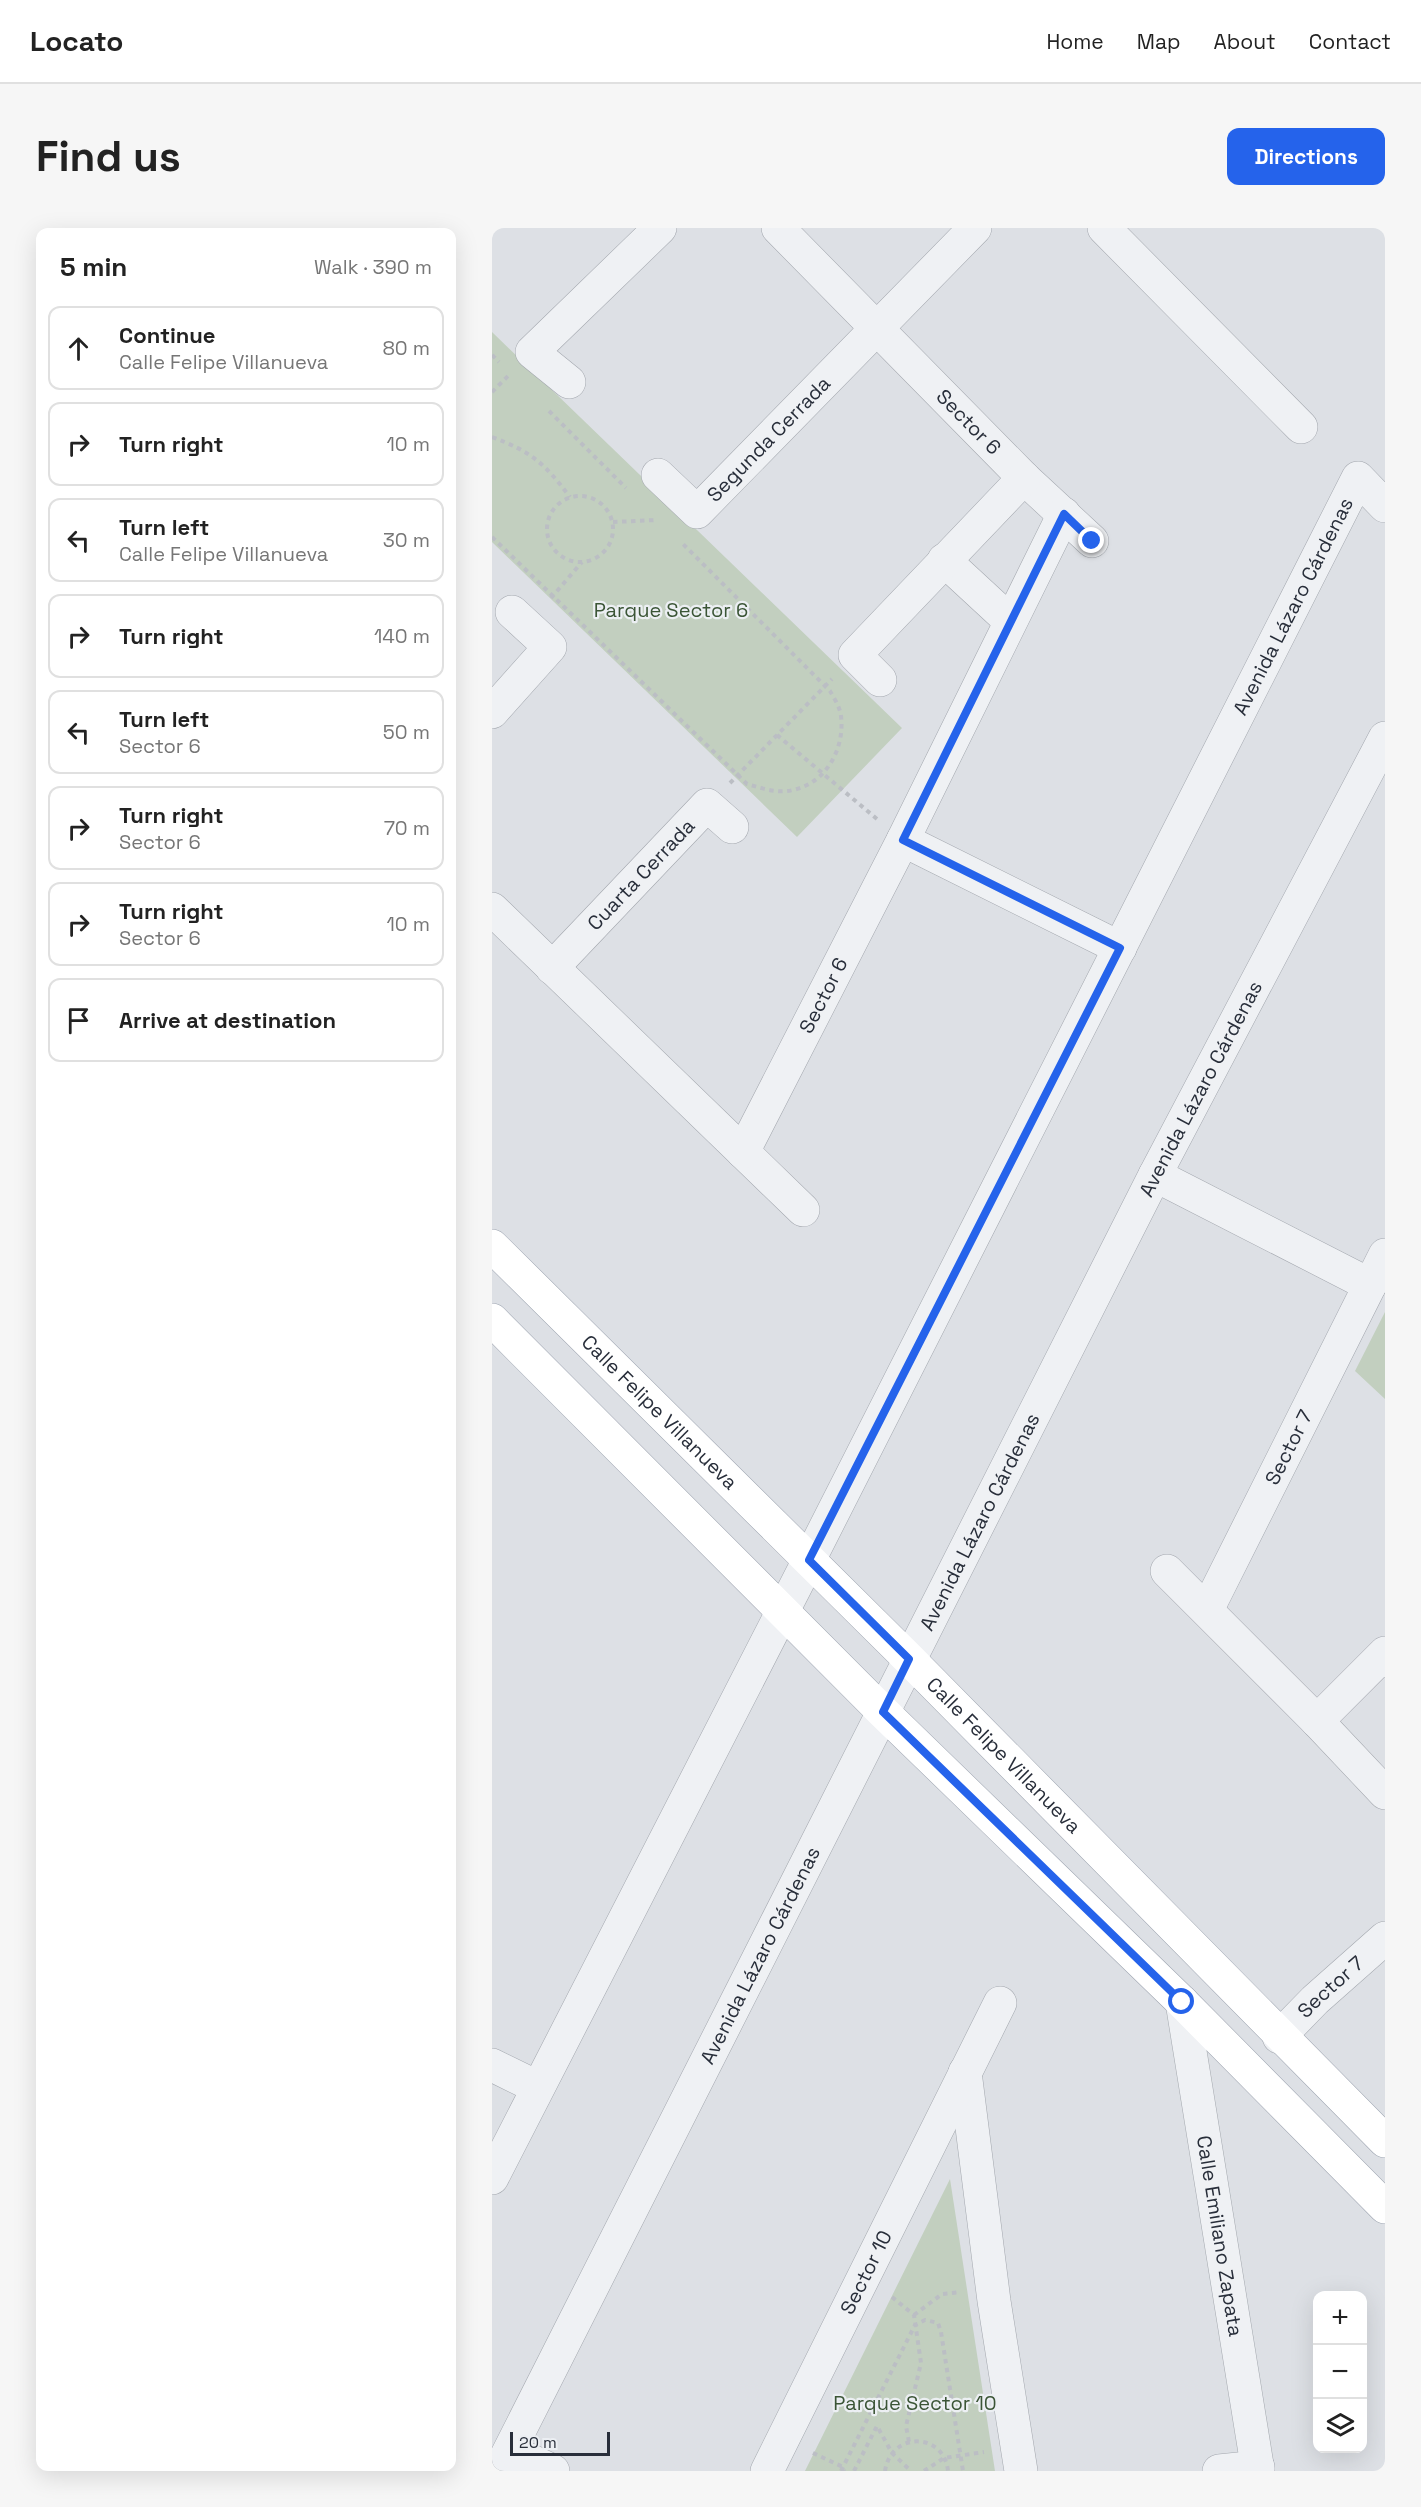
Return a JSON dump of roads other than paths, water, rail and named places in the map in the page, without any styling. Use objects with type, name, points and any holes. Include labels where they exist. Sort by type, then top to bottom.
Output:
[{"type":"main road","name":"Calle Felipe Villanueva","points":[[492,1246],[909,1659],[1279,2037],[1385,2141]]},
{"type":"main road","points":[[492,1320],[783,1609],[883,1712],[1182,2002],[1385,2207]]},
{"type":"street","points":[[569,382],[532,352],[660,228]]},
{"type":"street","name":"Sector 6","points":[[778,228],[1024,478],[1092,541]]},
{"type":"street","points":[[876,327],[975,228]]},
{"type":"street","points":[[1104,228],[1301,427]]},
{"type":"street","name":"Segunda Cerrada","points":[[658,475],[697,512],[876,327]]},
{"type":"street","points":[[880,680],[855,655],[1024,478]]},
{"type":"street","name":"Avenida Lázaro Cárdenas","points":[[492,2178],[809,1560],[1358,478],[1385,506]]},
{"type":"street","name":"Sector 6","points":[[743,1152],[903,840],[1064,514]]},
{"type":"street","points":[[944,560],[1010,621]]},
{"type":"street","points":[[492,712],[550,647],[519,619]]},
{"type":"street","name":"Avenida Lázaro Cárdenas","points":[[504,2461],[1155,1175],[1385,738]]},
{"type":"street","name":"Cuarta Cerrada","points":[[552,968],[707,805],[732,826]]},
{"type":"street","points":[[903,840],[1120,948]]},
{"type":"street","points":[[492,909],[803,1210]]},
{"type":"street","points":[[1155,1175],[1370,1285]]},
{"type":"street","name":"Sector 7","points":[[1207,1610],[1385,1255]]},
{"type":"street","points":[[1167,1571],[1317,1721],[1385,1793]]},
{"type":"street","points":[[1317,1721],[1385,1653]]},
{"type":"street","name":"Sector 7","points":[[1279,2037],[1315,2000],[1385,1938]]},
{"type":"street","name":"Calle Emiliano Zapata","points":[[1182,2002],[1258,2469]]},
{"type":"street","name":"Sector 10","points":[[767,2471],[999,2003]]},
{"type":"street","points":[[492,2065],[537,2087]]},
{"type":"street","points":[[965,2072],[994,2301],[1019,2458]]},
{"type":"street","points":[[504,2461],[553,2471]]},
{"type":"street","points":[[1220,2471],[1258,2469]]},
{"type":"park label","name":"Parque Sector 6","points":[[671,610]]},
{"type":"park label","name":"Parque Sector 10","points":[[915,2403]]}]
